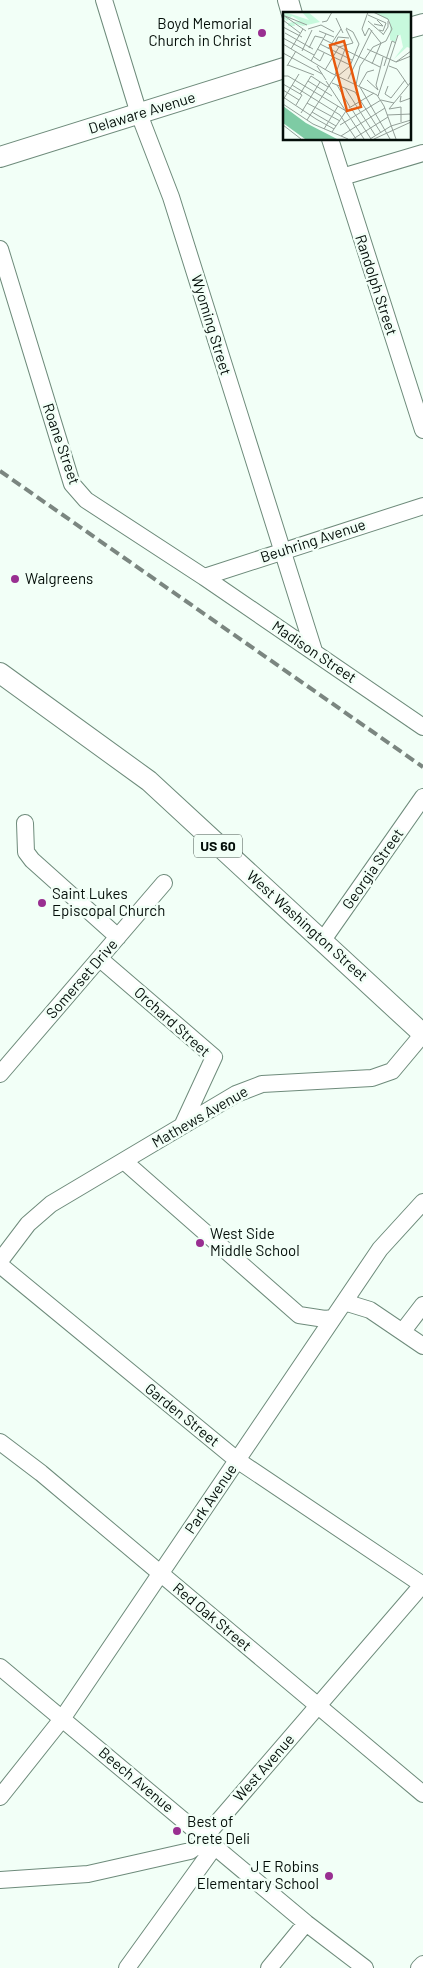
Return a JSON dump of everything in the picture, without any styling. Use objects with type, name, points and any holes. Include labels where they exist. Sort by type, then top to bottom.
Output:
[{"type":"main road","points":[[410,28],[423,24]]},
{"type":"main road","name":"Delaware Avenue","points":[[0,158],[283,68]]},
{"type":"main road","name":"West Washington Street","points":[[0,673],[149,781],[423,1034]]},
{"type":"street","name":"Wyoming Street","points":[[104,0],[139,114],[172,197],[281,551],[314,651]]},
{"type":"street","name":"Randolph Street","points":[[330,140],[423,430]]},
{"type":"street","points":[[342,176],[423,153]]},
{"type":"street","name":"Roane Street","points":[[0,249],[72,484],[86,500],[204,577]]},
{"type":"street","name":"Beuhring Avenue","points":[[204,577],[423,506]]},
{"type":"street","name":"Madison Street","points":[[204,577],[423,727]]},
{"type":"street","name":"Georgia Street","points":[[323,940],[423,797]]},
{"type":"street","points":[[25,823],[26,852],[32,860],[118,938]]},
{"type":"street","name":"Somerset Drive","points":[[0,1074],[164,884]]},
{"type":"street","name":"Orchard Street","points":[[100,959],[214,1057],[184,1124]]},
{"type":"street","name":"Mathews Avenue","points":[[1,1260],[28,1224],[51,1204],[125,1162],[184,1124],[236,1094],[262,1084],[372,1078],[392,1071],[423,1034]]},
{"type":"street","points":[[125,1162],[299,1315],[325,1319],[333,1318]]},
{"type":"street","name":"Park Avenue","points":[[0,1796],[62,1718],[380,1249],[423,1202]]},
{"type":"street","name":"Garden Street","points":[[1,1260],[237,1460],[423,1584]]},
{"type":"street","points":[[344,1302],[370,1310],[423,1346]]},
{"type":"street","points":[[403,1331],[423,1305]]},
{"type":"street","name":"Red Oak Street","points":[[0,1442],[41,1473],[423,1794]]},
{"type":"street","name":"West Avenue","points":[[0,1880],[88,1874],[190,1851],[210,1842],[317,1706],[423,1584]]},
{"type":"street","name":"Beech Avenue","points":[[0,1667],[306,1923],[364,1968]]},
{"type":"street","points":[[127,1968],[210,1842]]},
{"type":"street","points":[[269,1968],[306,1923]]},
{"type":"street","points":[[419,1968],[423,1964]]},
{"type":"railway","points":[[0,471],[423,767]]},
{"type":"place","name":"Boyd Memorial Church in Christ","points":[[262,33]]},
{"type":"place","name":"Walgreens","points":[[15,579]]},
{"type":"place","name":"Saint Lukes Episcopal Church","points":[[42,903]]},
{"type":"place","name":"West Side Middle School","points":[[200,1243]]},
{"type":"place","name":"Best of Crete Deli","points":[[177,1831]]},
{"type":"place","name":"J E Robins Elementary School","points":[[329,1876]]}]
